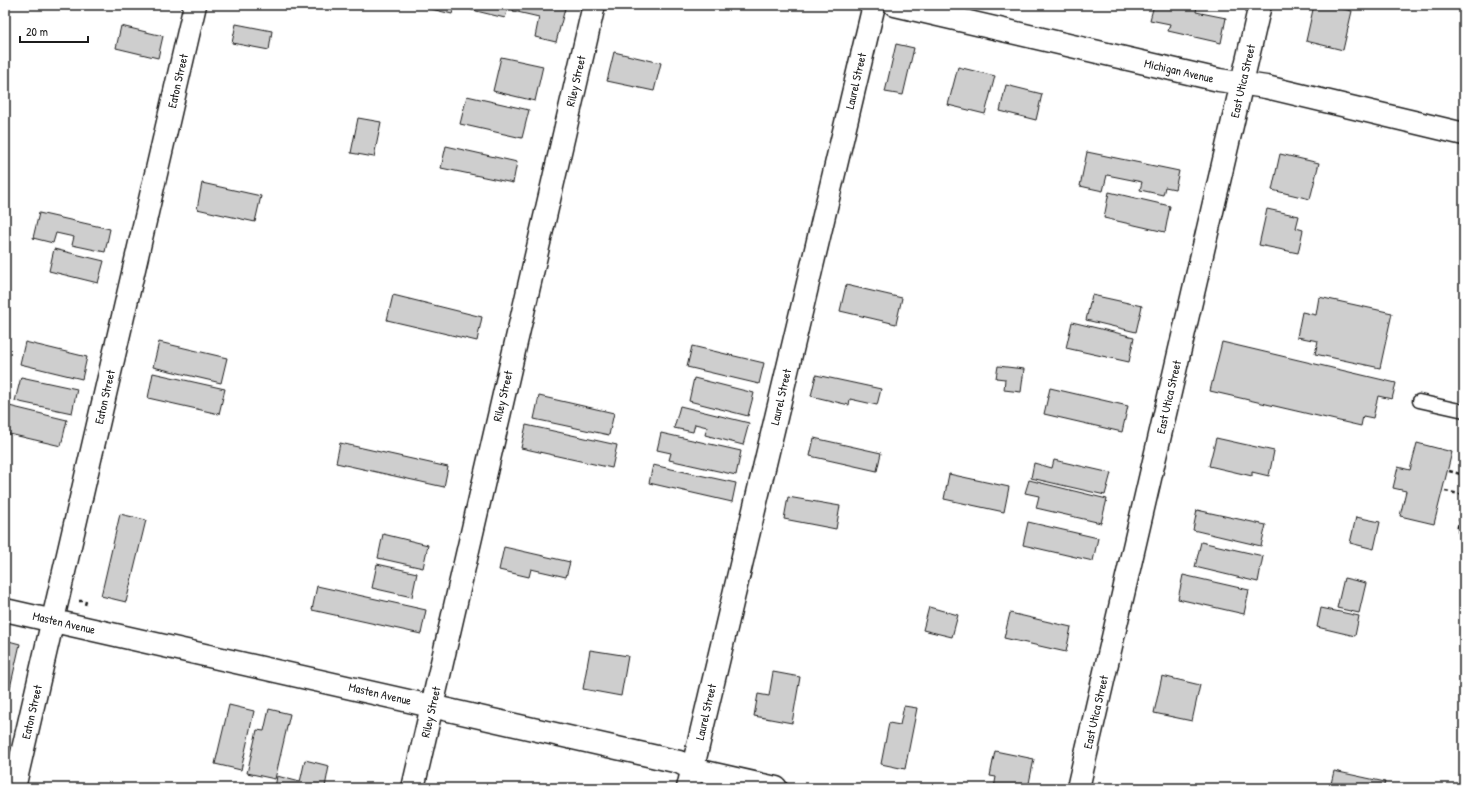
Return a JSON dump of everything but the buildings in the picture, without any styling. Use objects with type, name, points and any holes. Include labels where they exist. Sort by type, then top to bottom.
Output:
[{"type":"street","name":"Eaton Street","points":[[14,788],[195,5]]},
{"type":"street","name":"Riley Street","points":[[413,788],[594,5]]},
{"type":"street","name":"Laurel Street","points":[[690,778],[874,5]]},
{"type":"street","name":"Michigan Avenue","points":[[895,5],[1211,78],[1242,83],[1464,134]]},
{"type":"street","name":"East Utica Street","points":[[1078,788],[1260,5]]},
{"type":"street","name":"Masten Avenue","points":[[5,610],[679,762],[690,778],[776,788]]},
{"type":"lane","points":[[1419,401],[1464,411]]},
{"type":"path","points":[[1449,471],[1464,475]]},
{"type":"path","points":[[1445,491],[1464,495]]},
{"type":"path","points":[[1460,532],[1457,531],[1464,498]]}]
